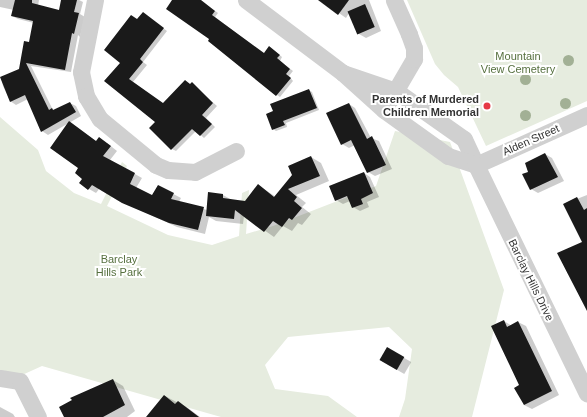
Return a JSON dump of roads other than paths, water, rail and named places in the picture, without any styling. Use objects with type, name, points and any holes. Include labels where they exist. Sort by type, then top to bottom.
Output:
[{"type":"street","points":[[95,0],[81,72],[86,96],[100,119],[156,165],[168,170],[195,172],[236,151]]},
{"type":"street","name":"Barclay Hills Drive","points":[[246,0],[343,73],[384,110],[448,156],[476,165]]},
{"type":"street","points":[[384,110],[414,59],[414,48],[394,0]]},
{"type":"street","name":"Barclay Hills Drive","points":[[343,73],[396,91],[464,139],[587,394]]},
{"type":"street","name":"Alden Street","points":[[476,165],[587,115]]},
{"type":"street","points":[[0,378],[20,381],[38,417]]},
{"type":"place","name":"Parents of Murdered Children Memorial","points":[[487,106]]},
{"type":"park label","name":"Mountain View Cemetery","points":[[518,63]]},
{"type":"park label","name":"Barclay Hills Park","points":[[119,266]]}]
